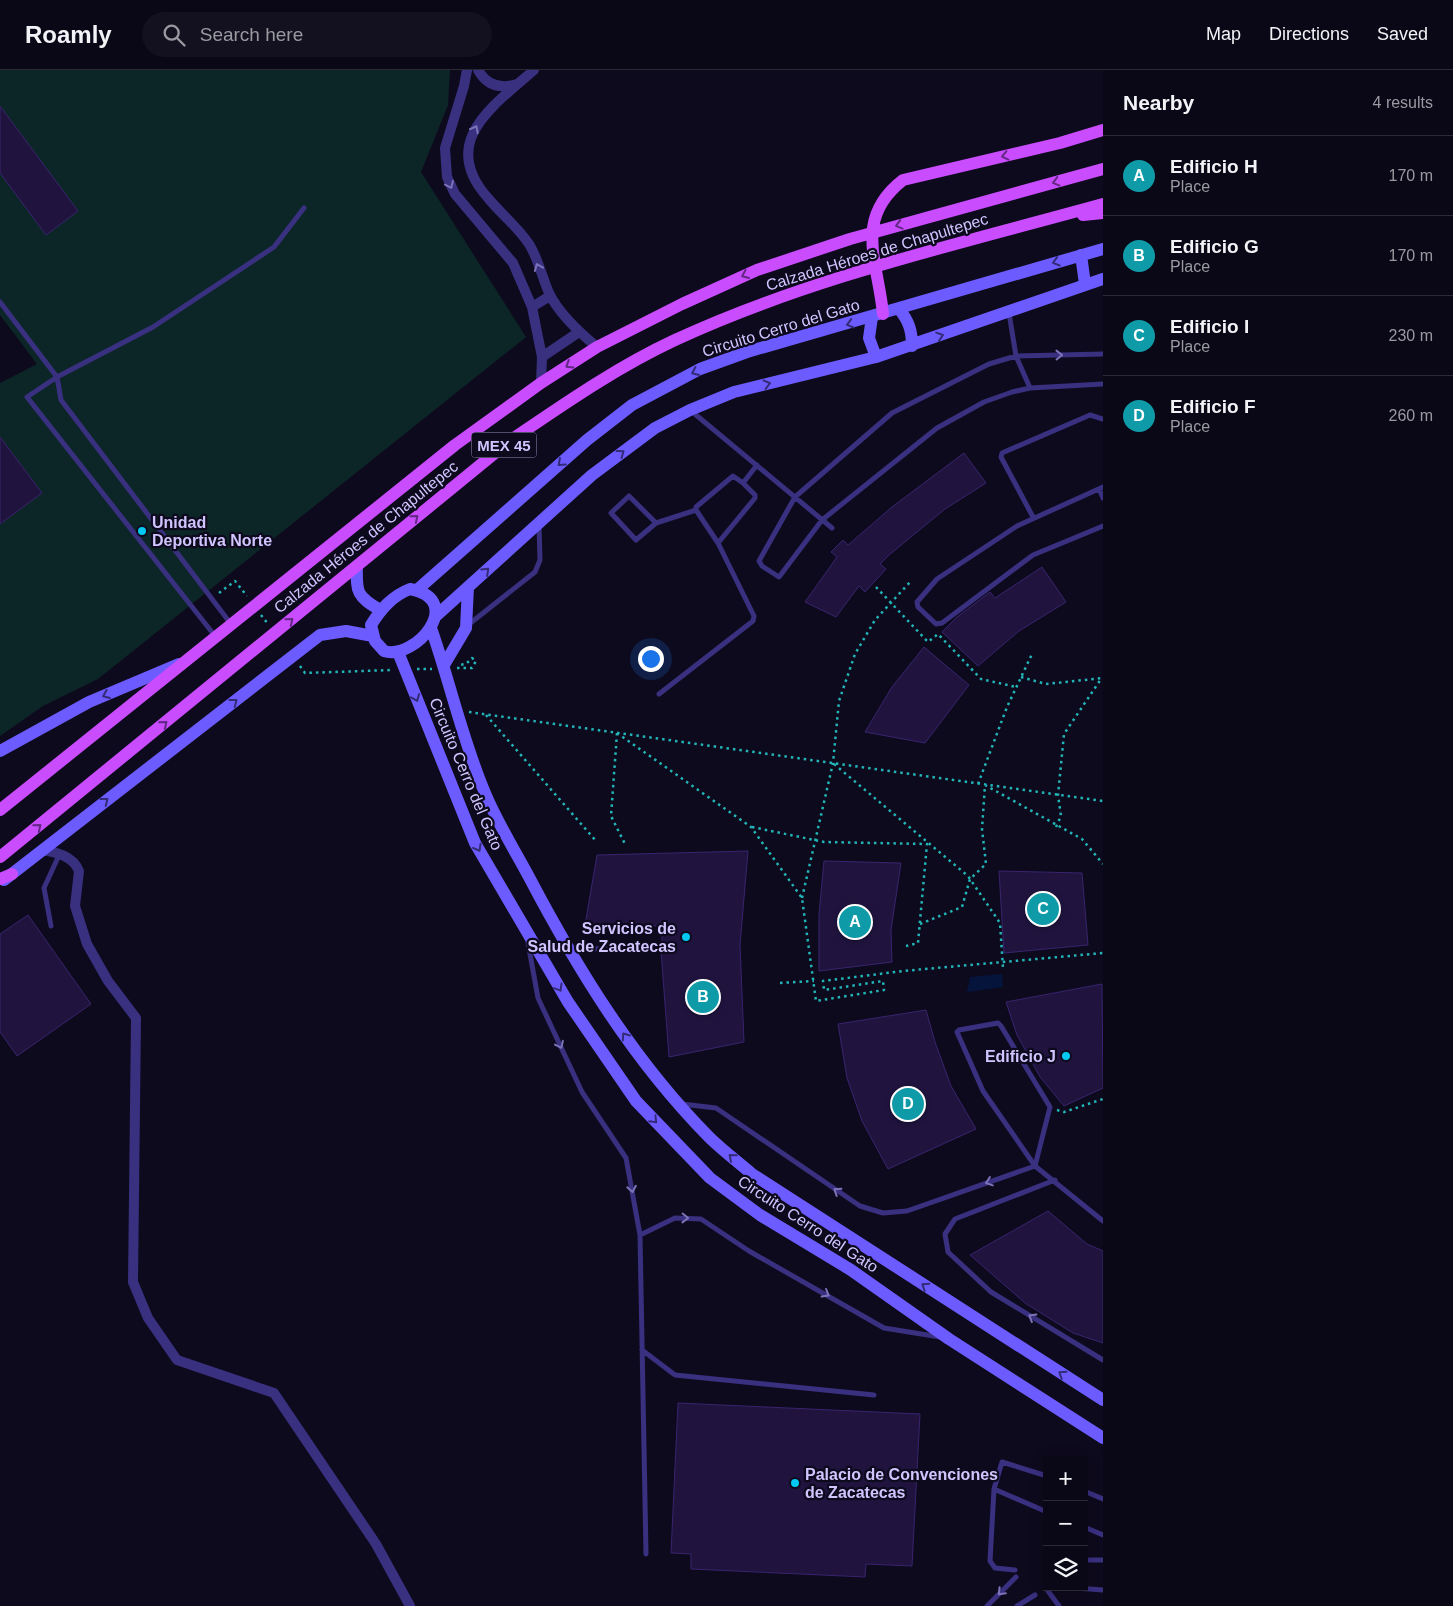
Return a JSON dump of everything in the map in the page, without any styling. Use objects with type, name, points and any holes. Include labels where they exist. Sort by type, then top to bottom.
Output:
[{"type":"main road","points":[[878,316],[881,288],[872,249],[874,216],[887,192],[903,180],[1060,143],[1103,130]]},
{"type":"main road","name":"Calzada Héroes de Chapultepec","points":[[0,810],[455,445],[540,382],[598,347],[682,304],[757,270],[850,239],[1103,169]]},
{"type":"main road","name":"Calzada Héroes de Chapultepec","points":[[0,857],[511,440],[592,386],[674,341],[757,306],[822,282],[1103,204]]},
{"type":"main road","points":[[1053,218],[1103,213]]},
{"type":"street","points":[[466,70],[464,86],[444,148],[447,177],[455,194],[513,262],[532,307],[542,357],[540,382]]},
{"type":"street","points":[[478,70],[484,79],[491,84],[500,87],[518,84]]},
{"type":"street","points":[[534,70],[483,115],[472,133],[468,150],[468,166],[476,184],[488,199],[508,217],[529,245],[550,296],[579,332],[598,347]]},
{"type":"street","name":"Circuito Cerro del Gato","points":[[417,590],[587,440],[632,405],[700,369],[747,352],[878,316],[1103,249]]},
{"type":"street","points":[[1081,255],[1086,284]]},
{"type":"street","points":[[437,615],[435,604],[425,593],[410,589],[402,592],[380,610],[371,625],[373,636],[378,646],[384,651],[398,652],[412,644],[431,628],[437,615],[592,474],[655,428],[690,410],[734,392],[876,357],[912,346],[1103,279]]},
{"type":"street","points":[[532,307],[550,296]]},
{"type":"street","points":[[899,309],[909,324],[912,334],[912,346]]},
{"type":"street","points":[[876,357],[869,338],[878,316]]},
{"type":"street","points":[[542,357],[579,332]]},
{"type":"street","points":[[357,566],[356,590],[364,600],[380,610]]},
{"type":"street","points":[[444,667],[466,628],[468,587]]},
{"type":"street","name":"Circuito Cerro del Gato","points":[[431,628],[444,667],[455,710],[485,793],[590,986],[646,1066],[709,1137],[752,1174],[1103,1400]]},
{"type":"street","points":[[0,884],[6,877],[320,635],[346,631],[373,636]]},
{"type":"street","name":"Circuito Cerro del Gato","points":[[398,652],[474,843],[568,1002],[636,1101],[710,1178],[760,1215],[851,1270],[950,1339],[1103,1438]]},
{"type":"street","points":[[0,751],[89,702],[184,662]]},
{"type":"street","points":[[42,850],[60,853],[77,867],[79,871],[75,906],[87,944],[108,981],[136,1018],[133,1282],[148,1318],[177,1360],[274,1393],[376,1544],[410,1606]]},
{"type":"lane","points":[[215,636],[26,396],[57,377],[152,327],[274,247],[304,208]]},
{"type":"lane","points":[[0,302],[57,377],[61,400],[231,624]]},
{"type":"lane","points":[[1009,313],[1016,356],[1030,388]]},
{"type":"lane","points":[[1103,354],[1016,356],[989,364],[892,413],[795,497],[759,561],[762,566],[779,577],[822,520],[938,428],[984,402],[1030,388],[1103,384]]},
{"type":"lane","points":[[690,410],[832,528]]},
{"type":"lane","points":[[1033,517],[1016,488],[1001,457],[1002,453],[1090,415],[1103,419]]},
{"type":"lane","points":[[743,483],[757,465]]},
{"type":"lane","points":[[696,510],[696,506],[733,476],[755,495],[755,498],[718,543]]},
{"type":"lane","points":[[1103,498],[1101,488],[1033,517],[937,579],[917,602],[918,606],[936,624],[942,623],[1033,555],[1103,526]]},
{"type":"lane","points":[[656,523],[629,496],[611,513],[636,540],[656,523],[696,510]]},
{"type":"lane","points":[[660,694],[753,621],[754,616],[718,543],[696,510]]},
{"type":"lane","points":[[466,628],[535,572],[539,566],[539,522]]},
{"type":"lane","points":[[51,926],[44,888],[60,853]]},
{"type":"lane","points":[[526,932],[538,998],[582,1092],[626,1158],[640,1235],[646,1554]]},
{"type":"lane","points":[[569,950],[637,947]]},
{"type":"lane","points":[[1035,1166],[1050,1107],[998,1023],[959,1030],[957,1032],[983,1091],[1035,1166],[1055,1180],[1103,1221]]},
{"type":"lane","points":[[679,1103],[716,1108],[860,1206],[883,1213],[907,1211],[1035,1166]]},
{"type":"lane","points":[[1055,1180],[955,1219],[945,1234],[948,1252],[991,1292],[1103,1360]]},
{"type":"lane","points":[[640,1235],[675,1218],[701,1219],[750,1251],[884,1328],[950,1339]]},
{"type":"lane","points":[[642,1350],[675,1375],[874,1395]]},
{"type":"lane","points":[[1015,1570],[995,1568],[990,1562],[994,1490],[1002,1462],[1043,1475]]},
{"type":"lane","points":[[994,1490],[1043,1510]]},
{"type":"lane","points":[[1088,1492],[1103,1499]]},
{"type":"lane","points":[[1088,1529],[1103,1535]]},
{"type":"lane","points":[[1088,1560],[1103,1560]]},
{"type":"lane","points":[[987,1606],[1016,1577]]},
{"type":"lane","points":[[1088,1589],[1103,1590]]},
{"type":"lane","points":[[1048,1591],[1059,1606]]},
{"type":"lane","points":[[1017,1606],[1035,1595]]},
{"type":"path","points":[[216,596],[235,581],[247,596]]},
{"type":"path","points":[[911,581],[875,620],[855,654],[839,701],[833,763],[802,898],[816,1001],[884,990],[883,981],[824,990],[823,981],[1002,962],[1103,954]]},
{"type":"path","points":[[876,588],[928,642],[938,634],[981,679],[1016,688]]},
{"type":"path","points":[[259,612],[270,627]]},
{"type":"path","points":[[978,784],[1016,688],[1032,654]]},
{"type":"path","points":[[300,665],[306,673],[395,670]]},
{"type":"path","points":[[414,669],[465,666]]},
{"type":"path","points":[[1021,678],[1046,684],[1102,679]]},
{"type":"path","points":[[1056,827],[1061,816],[1058,795],[1064,734],[1102,679]]},
{"type":"path","points":[[455,710],[1103,801]]},
{"type":"path","points":[[486,714],[596,840]]},
{"type":"path","points":[[618,733],[752,827],[802,898]]},
{"type":"path","points":[[618,733],[611,816],[626,846]]},
{"type":"path","points":[[833,763],[970,880],[1000,923],[1003,968]]},
{"type":"path","points":[[985,785],[1056,827],[1082,839],[1103,864]]},
{"type":"path","points":[[920,924],[962,907],[970,880],[986,864],[982,828],[985,785]]},
{"type":"path","points":[[752,827],[814,840],[927,844]]},
{"type":"path","points":[[906,946],[918,943],[927,844]]},
{"type":"path","points":[[780,983],[814,981]]},
{"type":"path","points":[[1050,1107],[1064,1112],[1103,1099]]},
{"type":"green space","name":"Unidad Deportiva Norte","points":[[0,70],[450,70],[448,105],[421,172],[526,337],[98,679],[43,706],[0,736],[0,383],[37,364],[0,315]]},
{"type":"water","points":[[1002,974],[1003,987],[967,992],[970,977]]},
{"type":"building","points":[[0,106],[78,211],[46,235],[0,173]]},
{"type":"building","points":[[0,437],[42,493],[0,524]]},
{"type":"building","points":[[964,453],[986,483],[945,509],[889,555],[880,564],[886,569],[865,592],[859,586],[836,617],[805,602],[837,557],[831,552],[843,540],[848,545],[892,507]]},
{"type":"building","points":[[1042,567],[1066,602],[1019,631],[978,666],[942,632],[957,617],[990,592],[995,598]]},
{"type":"building","points":[[924,647],[969,685],[925,743],[865,732],[892,687]]},
{"type":"building","points":[[748,851],[740,945],[744,1042],[669,1057],[661,951],[663,926],[585,925],[597,855]]},
{"type":"building","points":[[824,861],[901,863],[891,930],[892,962],[819,971],[819,914]]},
{"type":"building","points":[[999,871],[1082,873],[1088,945],[1004,953]]},
{"type":"building","points":[[28,915],[91,1004],[17,1056],[0,1032],[0,934]]},
{"type":"building","name":"Edificio J","points":[[1102,984],[1103,1088],[1064,1106],[1040,1077],[1017,1035],[1006,1002]]},
{"type":"building","points":[[926,1010],[951,1086],[976,1129],[888,1169],[862,1121],[847,1078],[838,1024]]},
{"type":"building","points":[[1048,1211],[1087,1244],[1103,1251],[1103,1343],[1073,1333],[1025,1303],[970,1255]]},
{"type":"building","name":"Palacio de Convenciones de Zacatecas","points":[[678,1403],[920,1414],[912,1566],[866,1564],[865,1577],[691,1569],[691,1554],[671,1553]]},
{"type":"place","name":"Unidad Deportiva Norte","points":[[142,531]]},
{"type":"place","name":"Edificio I","points":[[1043,909]]},
{"type":"place","name":"Edificio H","points":[[855,922]]},
{"type":"place","name":"Servicios de Salud de Zacatecas","points":[[686,937]]},
{"type":"place","name":"Edificio G","points":[[703,997]]},
{"type":"place","name":"Edificio J","points":[[1066,1056]]},
{"type":"place","name":"Edificio F","points":[[908,1104]]},
{"type":"place","name":"Palacio de Convenciones de Zacatecas","points":[[795,1483]]}]
